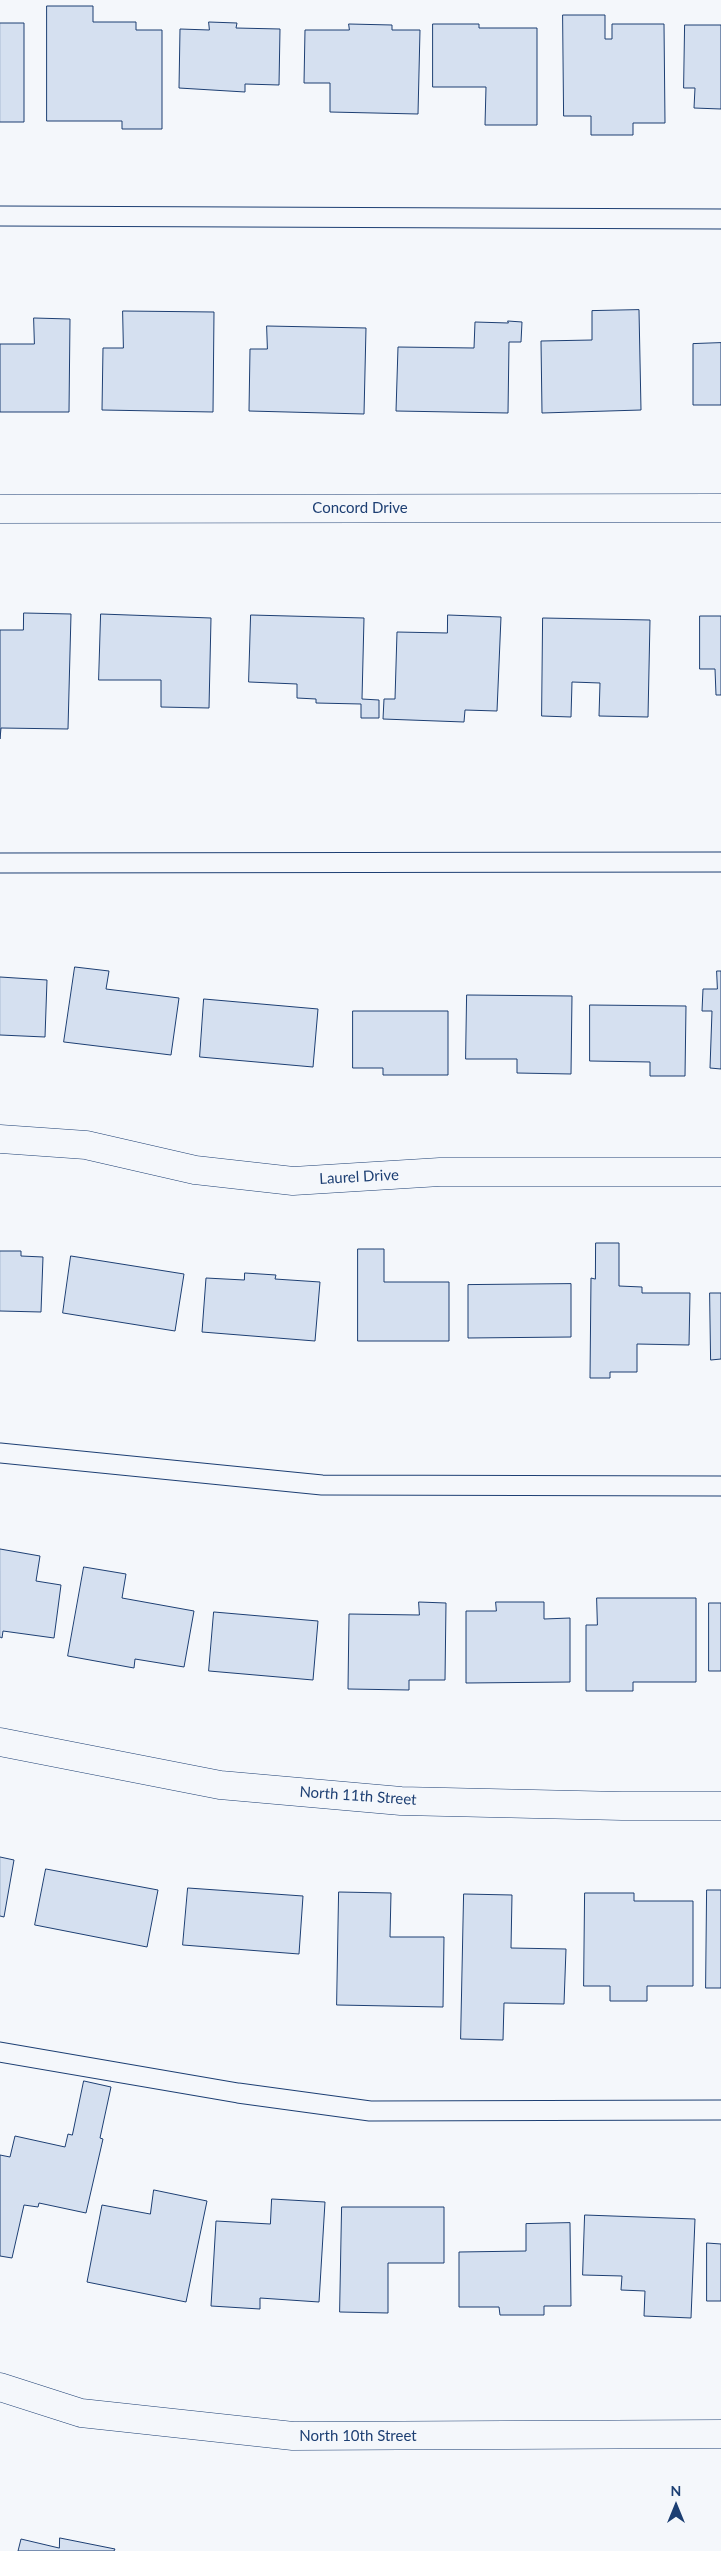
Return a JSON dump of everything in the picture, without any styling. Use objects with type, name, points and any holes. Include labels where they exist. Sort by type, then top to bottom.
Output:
[{"type":"street","name":"Concord Drive","points":[[0,508],[721,508]]},
{"type":"street","name":"Laurel Drive","points":[[0,1139],[86,1145],[195,1170],[292,1181],[440,1172],[721,1172]]},
{"type":"street","name":"North 11th Street","points":[[0,1742],[229,1786],[400,1801],[622,1806],[721,1806]]},
{"type":"street","name":"North 10th Street","points":[[0,2386],[81,2413],[292,2436],[721,2434]]},
{"type":"lane","points":[[0,216],[721,218]]},
{"type":"lane","points":[[0,863],[721,862]]},
{"type":"lane","points":[[0,1453],[322,1485],[721,1486]]},
{"type":"lane","points":[[0,2052],[238,2092],[370,2111],[721,2110]]},
{"type":"building","points":[[47,6],[93,6],[93,22],[136,22],[136,30],[162,30],[162,129],[122,129],[122,121],[47,121]]},
{"type":"building","points":[[563,15],[605,15],[605,39],[612,39],[612,24],[664,24],[665,123],[633,123],[633,135],[591,135],[591,116],[564,116]]},
{"type":"building","points":[[209,22],[237,23],[236,28],[280,29],[279,85],[245,84],[245,92],[179,88],[180,29],[209,30]]},
{"type":"building","points":[[0,23],[24,23],[24,122],[0,122]]},
{"type":"building","points":[[349,24],[392,25],[392,30],[420,30],[418,114],[330,112],[330,83],[304,83],[305,30],[349,30]]},
{"type":"building","points":[[433,24],[479,24],[479,28],[537,28],[537,125],[485,125],[486,87],[433,87]]},
{"type":"building","points":[[685,25],[721,25],[721,109],[694,108],[695,88],[684,88]]},
{"type":"building","points":[[639,310],[641,410],[542,413],[541,341],[592,340],[592,311]]},
{"type":"building","points":[[123,311],[214,312],[213,412],[102,410],[103,348],[123,348]]},
{"type":"building","points":[[34,318],[70,319],[69,412],[0,412],[0,344],[34,344]]},
{"type":"building","points":[[508,321],[522,322],[521,342],[509,342],[508,413],[396,411],[398,347],[474,348],[475,322],[508,323]]},
{"type":"building","points":[[267,326],[366,328],[364,414],[249,411],[250,349],[267,349]]},
{"type":"building","points":[[721,343],[721,405],[693,405],[693,344]]},
{"type":"building","points":[[24,613],[71,614],[68,729],[1,728],[0,739],[0,630],[23,630]]},
{"type":"building","points":[[101,614],[211,618],[209,708],[161,707],[161,680],[99,680]]},
{"type":"building","points":[[251,615],[364,618],[362,699],[379,700],[379,718],[361,718],[361,704],[316,703],[316,699],[297,698],[297,684],[249,682]]},
{"type":"building","points":[[448,615],[501,617],[497,711],[465,710],[464,722],[383,719],[384,699],[395,699],[397,632],[447,633]]},
{"type":"building","points":[[700,616],[721,616],[721,695],[716,695],[715,669],[700,669]]},
{"type":"building","points":[[543,618],[650,620],[648,717],[599,716],[600,683],[572,682],[571,717],[542,716]]},
{"type":"building","points":[[75,967],[109,971],[106,989],[179,998],[171,1055],[64,1042]]},
{"type":"building","points":[[717,971],[721,971],[721,1069],[710,1068],[712,1011],[702,1011],[703,989],[717,989]]},
{"type":"building","points":[[0,977],[47,980],[45,1037],[0,1035]]},
{"type":"building","points":[[467,995],[572,996],[571,1074],[517,1073],[517,1059],[466,1059]]},
{"type":"building","points":[[204,999],[318,1009],[313,1067],[200,1057]]},
{"type":"building","points":[[590,1005],[686,1006],[685,1076],[650,1076],[650,1062],[590,1061]]},
{"type":"building","points":[[353,1011],[448,1011],[448,1075],[383,1075],[383,1068],[353,1068]]},
{"type":"building","points":[[596,1243],[619,1243],[619,1286],[642,1287],[642,1293],[690,1293],[689,1345],[637,1344],[637,1372],[610,1372],[610,1378],[590,1378],[591,1278],[595,1279]]},
{"type":"building","points":[[358,1249],[384,1249],[384,1282],[449,1282],[449,1341],[358,1341]]},
{"type":"building","points":[[0,1251],[21,1251],[21,1256],[43,1257],[41,1312],[0,1311]]},
{"type":"building","points":[[71,1256],[184,1274],[175,1331],[63,1313]]},
{"type":"building","points":[[245,1273],[276,1275],[275,1279],[320,1282],[315,1341],[202,1332],[206,1278],[244,1280]]},
{"type":"building","points":[[571,1284],[571,1337],[468,1338],[468,1285]]},
{"type":"building","points":[[710,1293],[721,1293],[721,1359],[711,1360]]},
{"type":"building","points":[[0,1549],[40,1556],[36,1581],[61,1585],[54,1638],[3,1631],[2,1638],[0,1637]]},
{"type":"building","points":[[84,1567],[126,1574],[122,1598],[194,1611],[184,1667],[135,1659],[134,1668],[68,1656]]},
{"type":"building","points":[[597,1598],[696,1598],[696,1682],[633,1682],[633,1691],[586,1691],[586,1625],[597,1625]]},
{"type":"building","points":[[419,1602],[446,1603],[445,1680],[409,1680],[409,1690],[348,1689],[349,1614],[419,1615]]},
{"type":"building","points":[[496,1602],[544,1602],[544,1619],[570,1618],[570,1682],[466,1683],[466,1611],[496,1611]]},
{"type":"building","points":[[709,1603],[721,1603],[721,1671],[709,1671]]},
{"type":"building","points":[[214,1612],[318,1621],[313,1680],[209,1671]]},
{"type":"building","points":[[0,1857],[14,1860],[4,1917],[0,1916]]},
{"type":"building","points":[[46,1869],[158,1890],[147,1947],[35,1925]]},
{"type":"building","points":[[188,1888],[303,1896],[299,1954],[183,1945]]},
{"type":"building","points":[[707,1890],[721,1890],[721,1988],[706,1988]]},
{"type":"building","points":[[339,1892],[391,1893],[390,1937],[444,1937],[443,2007],[337,2005]]},
{"type":"building","points":[[585,1893],[634,1893],[634,1901],[693,1901],[693,1986],[647,1986],[647,2001],[610,2001],[610,1986],[584,1986]]},
{"type":"building","points":[[464,1894],[512,1895],[511,1948],[566,1949],[564,2004],[504,2003],[503,2040],[461,2039]]},
{"type":"building","points":[[84,2081],[111,2087],[100,2138],[103,2139],[86,2213],[39,2203],[38,2207],[24,2205],[12,2258],[0,2256],[0,2155],[10,2157],[15,2136],[65,2147],[68,2134],[72,2135]]},
{"type":"building","points":[[154,2190],[207,2201],[186,2302],[87,2282],[102,2205],[150,2214]]},
{"type":"building","points":[[272,2199],[325,2202],[319,2302],[260,2298],[260,2309],[211,2306],[216,2221],[270,2224]]},
{"type":"building","points":[[342,2207],[444,2207],[444,2263],[388,2263],[388,2313],[340,2312]]},
{"type":"building","points":[[585,2215],[695,2219],[691,2318],[644,2316],[645,2291],[621,2290],[622,2276],[583,2275]]},
{"type":"building","points":[[570,2223],[571,2306],[544,2306],[544,2315],[500,2315],[499,2307],[459,2307],[459,2252],[526,2251],[526,2224]]},
{"type":"building","points":[[707,2243],[721,2244],[721,2301],[707,2301]]},
{"type":"building","points":[[60,2538],[115,2549],[114,2551],[18,2551],[21,2539],[59,2548]]}]
